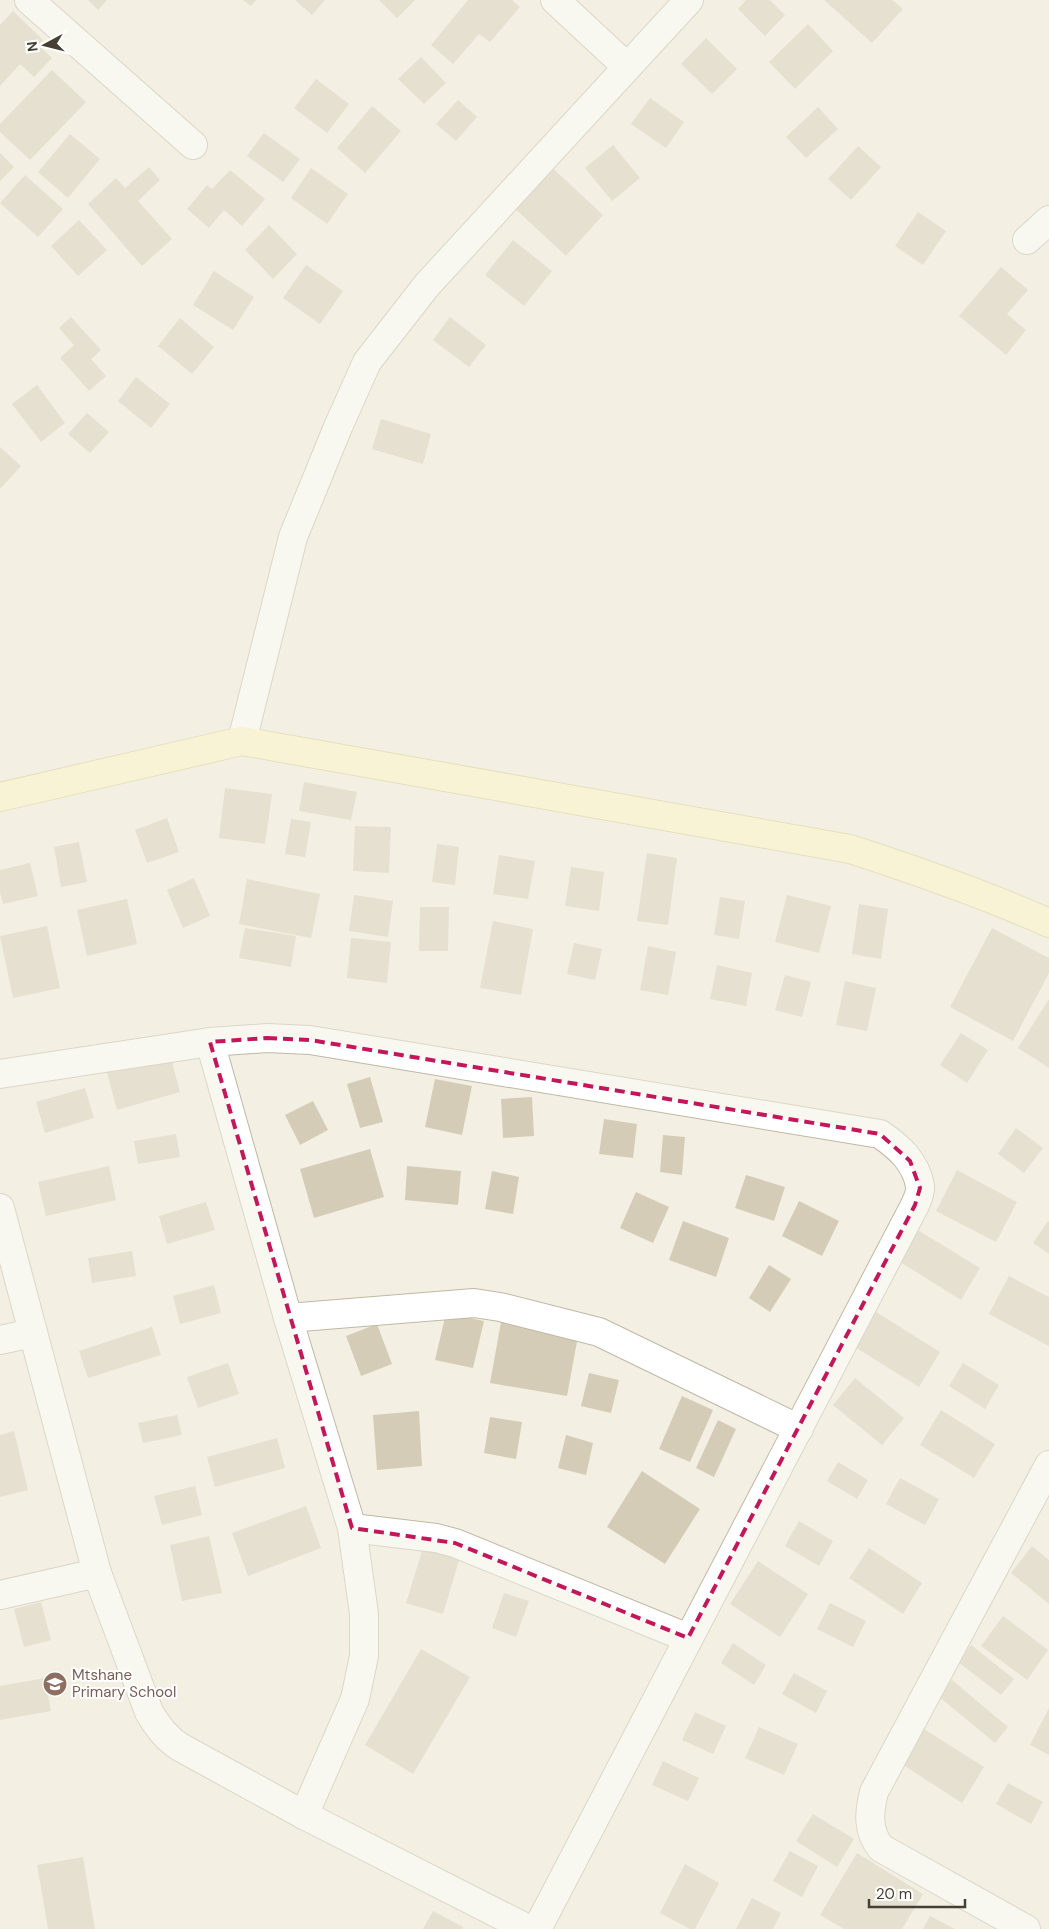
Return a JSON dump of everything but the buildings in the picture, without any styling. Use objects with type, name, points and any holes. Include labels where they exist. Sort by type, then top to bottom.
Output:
[{"type":"street","points":[[29,0],[193,145]]},
{"type":"street","points":[[555,0],[627,67]]},
{"type":"street","points":[[242,742],[293,537],[367,362],[427,286],[688,0]]},
{"type":"street","points":[[1028,240],[1049,220]]},
{"type":"street","points":[[0,796],[242,742],[850,849],[916,870],[998,900],[1049,923]]},
{"type":"street","points":[[0,1074],[210,1042],[267,1038],[310,1040],[880,1134],[898,1146],[910,1161],[920,1188],[915,1206],[537,1929]]},
{"type":"street","points":[[210,1042],[288,1318],[352,1528],[364,1614],[364,1656],[355,1699],[304,1815]]},
{"type":"street","points":[[0,1208],[97,1573],[149,1712],[160,1730],[180,1747],[304,1815],[528,1929]]},
{"type":"street","points":[[288,1318],[474,1303],[500,1307],[598,1332],[799,1429]]},
{"type":"street","points":[[0,1340],[32,1332]]},
{"type":"street","points":[[1026,1929],[881,1848],[871,1832],[869,1817],[874,1792],[1049,1465]]},
{"type":"street","points":[[352,1528],[436,1538],[455,1543],[688,1638]]},
{"type":"street","points":[[0,1595],[97,1573]]},
{"type":"highlighted area","points":[[267,1038],[310,1040],[880,1134],[910,1161],[920,1188],[915,1205],[688,1638],[455,1543],[352,1528],[210,1042]]},
{"type":"place","name":"Mtshane Primary School","points":[[55,1684]]}]
